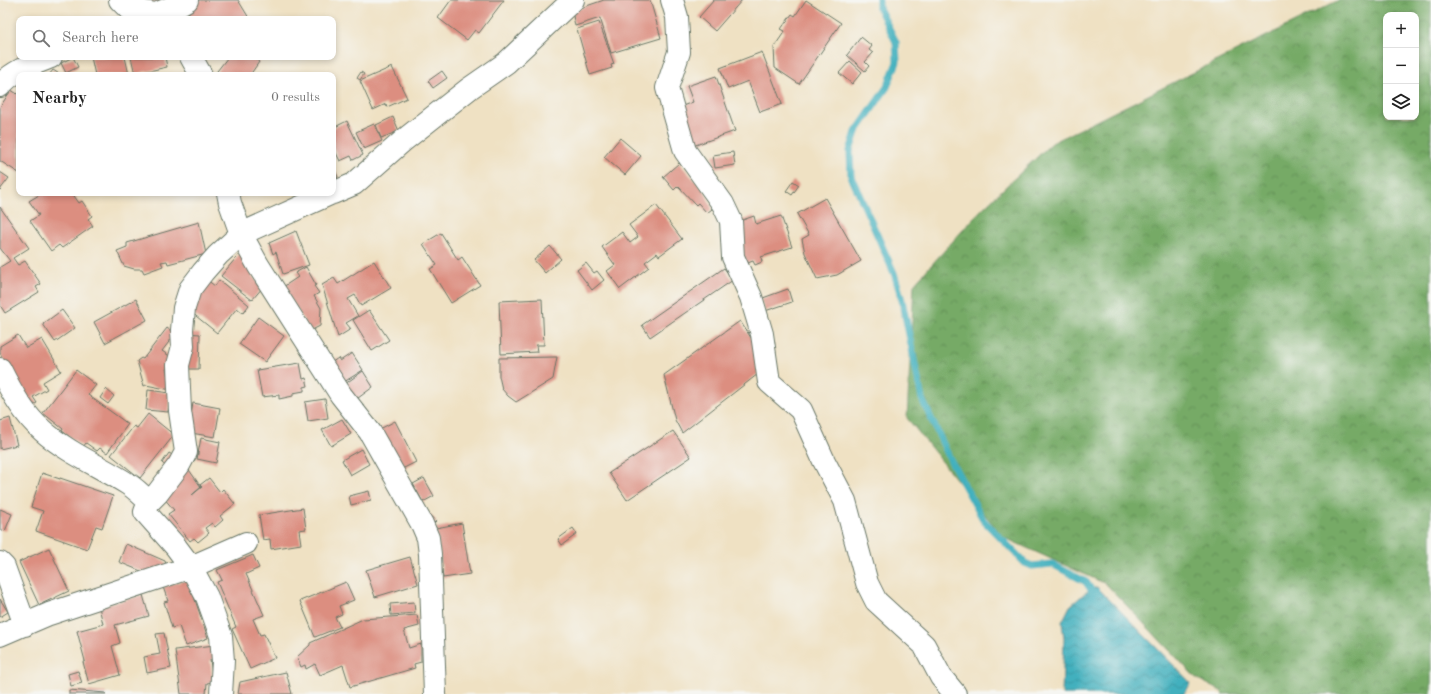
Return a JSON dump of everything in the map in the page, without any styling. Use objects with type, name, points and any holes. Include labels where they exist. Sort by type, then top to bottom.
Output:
[{"type":"street","points":[[120,0],[129,9],[150,16]]},
{"type":"street","points":[[155,16],[187,0]]},
{"type":"street","points":[[336,192],[354,184],[410,135],[470,88],[506,63],[573,0]]},
{"type":"street","points":[[672,0],[677,17],[679,52],[667,88],[685,151],[723,204],[731,221],[733,257],[751,297],[762,334],[770,382],[800,410],[845,501],[867,582],[876,601],[924,645],[941,677],[954,694]]},
{"type":"street","points":[[19,72],[43,60]]},
{"type":"street","points":[[192,60],[199,72]]},
{"type":"street","points":[[0,86],[6,79],[16,73]]},
{"type":"street","points":[[229,196],[240,234],[341,395],[370,432],[422,524],[428,538],[430,554],[435,694]]},
{"type":"street","points":[[221,694],[223,661],[221,636],[207,597],[191,567],[176,547],[145,512],[150,502],[179,466],[186,452],[180,411],[178,365],[183,346],[182,330],[184,308],[190,289],[203,272],[240,234],[326,196]]},
{"type":"street","points":[[0,369],[11,391],[27,414],[42,431],[62,445],[130,485],[150,502]]},
{"type":"street","points":[[0,635],[49,614],[191,567],[246,543]]},
{"type":"street","points":[[0,563],[4,567],[25,625]]},
{"type":"green space","points":[[1339,0],[1431,0],[1431,694],[1223,694],[1221,691],[1196,678],[1106,584],[1003,537],[907,418],[914,284],[983,208],[1052,143]]},
{"type":"water","points":[[1097,587],[1191,683],[1184,694],[1062,694],[1064,639],[1062,622],[1070,606],[1085,593]]},
{"type":"building","points":[[164,0],[158,3],[137,1]]},
{"type":"building","points":[[197,0],[238,0],[248,16],[191,16],[185,7]]},
{"type":"building","points":[[451,0],[504,0],[479,33],[475,30],[467,40],[438,18]]},
{"type":"building","points":[[604,0],[650,0],[661,38],[611,53],[600,18],[575,26],[572,11]]},
{"type":"building","points":[[714,0],[742,0],[715,31],[699,17]]},
{"type":"building","points":[[806,0],[841,23],[799,84],[775,68],[774,47],[785,31],[781,29],[792,14],[795,16]]},
{"type":"building","points":[[599,22],[614,64],[611,65],[612,68],[590,75],[577,29]]},
{"type":"building","points":[[861,37],[872,46],[869,50],[873,53],[865,62],[869,66],[865,71],[847,55]]},
{"type":"building","points":[[762,52],[782,104],[760,112],[748,81],[728,89],[720,68]]},
{"type":"building","points":[[67,60],[74,60],[78,67],[66,72],[61,63]]},
{"type":"building","points":[[92,60],[126,60],[128,72],[94,72]]},
{"type":"building","points":[[132,60],[166,60],[167,67],[144,72],[135,72]]},
{"type":"building","points":[[226,60],[257,60],[259,62],[252,72],[216,72]]},
{"type":"building","points":[[850,61],[862,72],[852,84],[839,73]]},
{"type":"building","points":[[392,67],[407,98],[387,107],[386,104],[373,110],[360,81]]},
{"type":"building","points":[[442,71],[447,78],[433,88],[428,81]]},
{"type":"building","points":[[361,72],[364,74],[360,80],[357,78]]},
{"type":"building","points":[[716,76],[735,131],[690,147],[677,108],[693,102],[687,86]]},
{"type":"building","points":[[11,90],[16,93],[16,171],[0,161],[0,107]]},
{"type":"building","points":[[393,117],[399,131],[381,138],[376,125]]},
{"type":"building","points":[[347,121],[363,155],[353,160],[351,156],[340,161],[336,153],[336,126]]},
{"type":"building","points":[[374,124],[382,141],[364,149],[356,132]]},
{"type":"building","points":[[620,138],[641,156],[625,175],[604,157]]},
{"type":"building","points":[[733,152],[735,165],[715,168],[713,155]]},
{"type":"building","points":[[679,163],[705,191],[712,209],[707,213],[698,203],[696,205],[678,186],[674,190],[663,177]]},
{"type":"building","points":[[0,172],[9,178],[0,190]]},
{"type":"building","points":[[793,181],[799,185],[792,195],[786,191]]},
{"type":"building","points":[[37,196],[74,196],[79,203],[82,201],[92,216],[88,219],[93,226],[62,248],[59,245],[51,251],[30,221],[39,215],[29,201]]},
{"type":"building","points":[[825,198],[861,261],[837,275],[817,279],[805,253],[802,239],[809,235],[797,214]]},
{"type":"building","points":[[656,205],[682,239],[659,256],[657,253],[645,262],[649,267],[620,289],[607,271],[615,265],[602,247],[622,232],[630,243],[638,237],[629,225]]},
{"type":"building","points":[[0,207],[29,248],[13,258],[18,265],[25,261],[41,284],[36,287],[39,292],[5,313],[0,305],[0,267],[10,261],[0,248]]},
{"type":"building","points":[[754,216],[756,224],[781,216],[792,247],[761,257],[762,262],[755,265],[753,261],[745,264],[737,222]]},
{"type":"building","points":[[199,222],[206,254],[168,264],[167,261],[161,262],[163,266],[144,273],[142,269],[134,269],[124,266],[117,251],[127,247],[127,243]]},
{"type":"building","points":[[296,231],[309,265],[283,274],[276,252],[273,254],[269,243]]},
{"type":"building","points":[[441,233],[458,260],[462,257],[480,285],[451,303],[430,269],[437,265],[423,244]]},
{"type":"building","points":[[550,246],[561,259],[545,273],[534,260]]},
{"type":"building","points":[[241,252],[254,273],[252,276],[263,287],[252,300],[221,276]]},
{"type":"building","points":[[374,261],[391,288],[361,306],[355,295],[348,299],[358,316],[346,323],[351,329],[338,337],[322,285],[334,278],[338,284]]},
{"type":"building","points":[[586,263],[594,273],[597,271],[604,280],[592,290],[577,270]]},
{"type":"building","points":[[306,267],[316,285],[314,286],[319,293],[314,296],[321,308],[320,326],[310,331],[283,287],[298,277],[295,273]]},
{"type":"building","points":[[724,268],[733,280],[650,337],[642,325]]},
{"type":"building","points":[[207,280],[215,286],[219,280],[249,305],[243,313],[237,308],[217,333],[191,312],[190,301]]},
{"type":"building","points":[[788,289],[792,302],[765,311],[760,299]]},
{"type":"building","points":[[136,299],[147,320],[105,343],[94,322]]},
{"type":"building","points":[[542,299],[544,345],[536,345],[537,352],[501,354],[499,301]]},
{"type":"building","points":[[62,310],[75,328],[55,342],[43,324]]},
{"type":"building","points":[[369,310],[389,340],[372,351],[353,320]]},
{"type":"building","points":[[258,317],[284,336],[265,362],[239,344]]},
{"type":"building","points":[[740,321],[755,344],[758,374],[682,433],[675,420],[664,375]]},
{"type":"building","points":[[167,328],[175,334],[162,351],[174,359],[166,369],[171,390],[146,385],[144,386],[137,361],[141,358],[143,359]]},
{"type":"building","points":[[186,333],[200,334],[199,369],[185,369]]},
{"type":"building","points":[[18,335],[26,348],[42,339],[61,371],[43,382],[47,389],[33,397],[37,403],[29,407],[0,353],[0,346]]},
{"type":"building","points":[[352,353],[363,370],[344,382],[331,363],[338,358],[340,361]]},
{"type":"building","points":[[557,357],[553,379],[516,402],[502,389],[499,376],[499,358]]},
{"type":"building","points":[[300,363],[303,379],[306,378],[308,386],[304,387],[304,391],[293,393],[293,396],[279,399],[279,395],[262,397],[257,370]]},
{"type":"building","points":[[76,370],[96,385],[88,395],[128,424],[107,453],[100,448],[97,451],[86,443],[83,447],[62,431],[63,429],[43,413]]},
{"type":"building","points":[[363,371],[373,387],[354,401],[345,384]]},
{"type":"building","points":[[106,389],[114,396],[108,404],[100,398]]},
{"type":"building","points":[[148,390],[170,393],[168,412],[146,410]]},
{"type":"building","points":[[325,399],[328,418],[308,421],[305,402]]},
{"type":"building","points":[[193,403],[220,408],[215,437],[191,433],[193,422],[190,421]]},
{"type":"building","points":[[148,414],[174,435],[140,478],[111,455],[134,426],[137,428]]},
{"type":"building","points":[[10,418],[17,445],[0,449],[0,421]]},
{"type":"building","points":[[342,419],[351,434],[331,446],[322,430]]},
{"type":"building","points":[[395,421],[416,462],[402,469],[380,429]]},
{"type":"building","points":[[673,431],[691,457],[627,500],[609,473]]},
{"type":"building","points":[[201,438],[220,442],[216,463],[197,459]]},
{"type":"building","points":[[361,449],[369,464],[350,475],[342,460]]},
{"type":"building","points":[[169,453],[174,456],[167,467],[162,463]]},
{"type":"building","points":[[187,467],[201,487],[192,495],[202,487],[200,485],[209,478],[220,492],[223,489],[235,504],[220,516],[223,520],[215,527],[212,523],[205,528],[209,533],[198,542],[194,538],[190,541],[168,514],[174,510],[163,497]]},
{"type":"building","points":[[42,473],[113,496],[102,528],[96,526],[87,549],[36,531],[43,511],[31,507]]},
{"type":"building","points":[[424,478],[434,496],[423,502],[413,484]]},
{"type":"building","points":[[369,491],[371,500],[351,505],[349,496]]},
{"type":"building","points":[[303,508],[306,529],[299,530],[301,544],[271,549],[270,539],[263,540],[259,515]]},
{"type":"building","points":[[0,509],[12,514],[5,531],[0,529]]},
{"type":"building","points":[[430,514],[436,521],[433,524],[427,518]]},
{"type":"building","points":[[462,523],[470,574],[443,578],[436,528]]},
{"type":"building","points":[[573,528],[577,534],[562,545],[558,539]]},
{"type":"building","points":[[126,544],[165,561],[167,568],[153,576],[119,562]]},
{"type":"building","points":[[49,548],[69,591],[39,605],[19,562]]},
{"type":"building","points":[[253,555],[259,568],[246,574],[264,615],[253,619],[260,635],[264,634],[275,658],[250,669],[232,629],[236,627],[217,582],[222,580],[217,570]]},
{"type":"building","points":[[410,557],[418,584],[375,597],[366,570]]},
{"type":"building","points":[[188,579],[208,638],[186,646],[179,626],[172,628],[164,602],[168,601],[163,587]]},
{"type":"building","points":[[346,582],[354,600],[339,606],[342,614],[335,617],[340,627],[315,637],[300,601]]},
{"type":"building","points":[[143,595],[149,616],[115,625],[120,643],[112,646],[120,675],[89,684],[77,631],[103,624],[99,607]]},
{"type":"building","points":[[0,599],[8,612],[0,617]]},
{"type":"building","points":[[414,602],[415,613],[391,615],[390,604]]},
{"type":"building","points":[[417,615],[419,626],[404,630],[409,648],[421,644],[421,662],[414,664],[415,668],[350,687],[343,665],[320,675],[315,664],[306,669],[305,665],[301,667],[297,657],[310,645],[310,643],[363,619]]},
{"type":"building","points":[[164,633],[171,668],[147,673],[144,657],[160,654],[156,634]]},
{"type":"building","points":[[214,645],[216,659],[210,660],[213,682],[207,683],[206,694],[181,694],[175,650]]},
{"type":"building","points":[[78,671],[82,683],[71,686],[68,674]]},
{"type":"building","points":[[286,672],[292,694],[238,694],[240,682]]},
{"type":"building","points":[[69,690],[106,693],[106,694],[69,694]]},
{"type":"waterway","points":[[879,0],[879,8],[896,42],[897,62],[887,87],[856,132],[850,151],[851,176],[894,273],[902,300],[922,399],[951,461],[984,521],[1025,563],[1032,566],[1052,564],[1086,582],[1094,594]]}]
